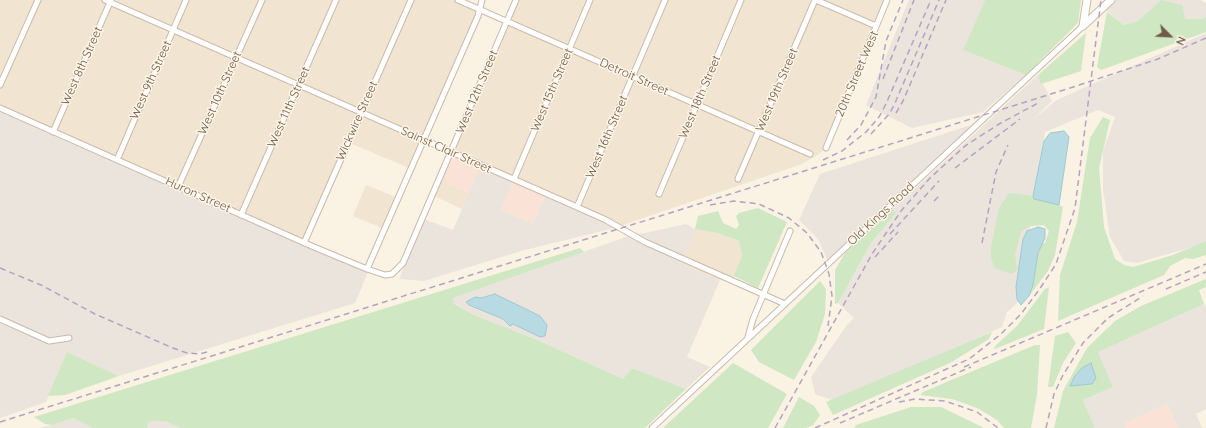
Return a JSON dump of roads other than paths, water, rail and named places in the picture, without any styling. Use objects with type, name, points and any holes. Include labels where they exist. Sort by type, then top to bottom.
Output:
[{"type":"street","points":[[0,85],[38,0]]},
{"type":"street","name":"West 9th Street","points":[[117,160],[186,0]]},
{"type":"street","name":"West 10th Street","points":[[178,187],[262,0]]},
{"type":"street","name":"West 11th Street","points":[[241,215],[336,0]]},
{"type":"street","name":"Wickwire Street","points":[[304,243],[411,0]]},
{"type":"street","name":"Detroit Street","points":[[458,0],[633,78],[810,154]]},
{"type":"street","points":[[367,269],[478,16],[482,0]]},
{"type":"street","name":"West 12th Street","points":[[397,271],[403,263],[452,152],[516,0]]},
{"type":"street","name":"West 15th Street","points":[[514,179],[590,0]]},
{"type":"street","name":"West 16th Street","points":[[577,207],[665,0]]},
{"type":"street","name":"West 18th Street","points":[[659,194],[741,0]]},
{"type":"street","points":[[815,0],[876,26]]},
{"type":"street","name":"West 19th Street","points":[[738,179],[815,0]]},
{"type":"street","name":"20th Street West","points":[[826,148],[888,0]]},
{"type":"street","points":[[1083,26],[1086,0]]},
{"type":"street","name":"Old Kings Road","points":[[652,428],[1111,0]]},
{"type":"street","name":"Sainst Clair Street","points":[[109,1],[577,207],[616,225],[645,242],[785,304]]},
{"type":"street","name":"West 8th Street","points":[[53,132],[109,1]]},
{"type":"street","name":"Huron Street","points":[[0,108],[304,243],[367,269],[385,275],[397,271]]},
{"type":"street","points":[[748,338],[753,319],[790,231]]},
{"type":"street","points":[[0,320],[49,341],[69,338]]},
{"type":"water","points":[[1064,131],[1069,137],[1059,205],[1034,199],[1033,196],[1044,141],[1050,133]]},
{"type":"water","points":[[1038,227],[1045,229],[1045,238],[1038,253],[1033,285],[1029,296],[1021,305],[1017,299],[1016,287],[1023,239],[1027,231]]},
{"type":"water","points":[[495,294],[540,316],[547,325],[545,336],[540,337],[513,324],[510,326],[503,319],[469,305],[466,302],[475,297],[481,298]]},
{"type":"water","points":[[1091,363],[1096,378],[1092,384],[1070,386],[1075,376],[1082,368]]},
{"type":"railway","points":[[847,140],[861,125],[876,97],[886,41],[903,0]]},
{"type":"railway","points":[[883,79],[914,0]]},
{"type":"railway","points":[[823,160],[842,151],[866,132],[879,117],[931,0]]},
{"type":"railway","points":[[871,134],[890,113],[939,0]]},
{"type":"railway","points":[[896,113],[903,101],[946,0]]},
{"type":"railway","points":[[815,428],[969,359],[1001,334],[1021,314],[1039,290],[1056,264],[1075,208],[1101,0]]},
{"type":"railway","points":[[0,422],[1067,89],[1158,59],[1206,38]]},
{"type":"railway","points":[[775,428],[872,254],[901,211],[930,178],[965,146],[999,124],[1040,102]]},
{"type":"railway","points":[[955,168],[1020,119]]},
{"type":"railway","points":[[982,243],[996,172],[1008,145]]},
{"type":"railway","points":[[890,234],[939,181]]},
{"type":"railway","points":[[934,201],[941,194]]},
{"type":"railway","points":[[710,205],[734,201],[759,204],[789,218],[807,233],[821,252],[829,274],[832,296],[828,326]]},
{"type":"railway","points":[[875,257],[898,232]]},
{"type":"railway","points":[[964,367],[1206,264]]},
{"type":"railway","points":[[0,268],[41,285],[95,314],[173,348],[187,353],[199,354],[207,352]]},
{"type":"railway","points":[[1166,289],[1206,272]]},
{"type":"railway","points":[[1046,428],[1054,394],[1063,375],[1083,343],[1108,318],[1143,296]]},
{"type":"railway","points":[[840,423],[971,367]]},
{"type":"railway","points":[[899,402],[915,399],[945,401],[977,412],[998,428]]}]
